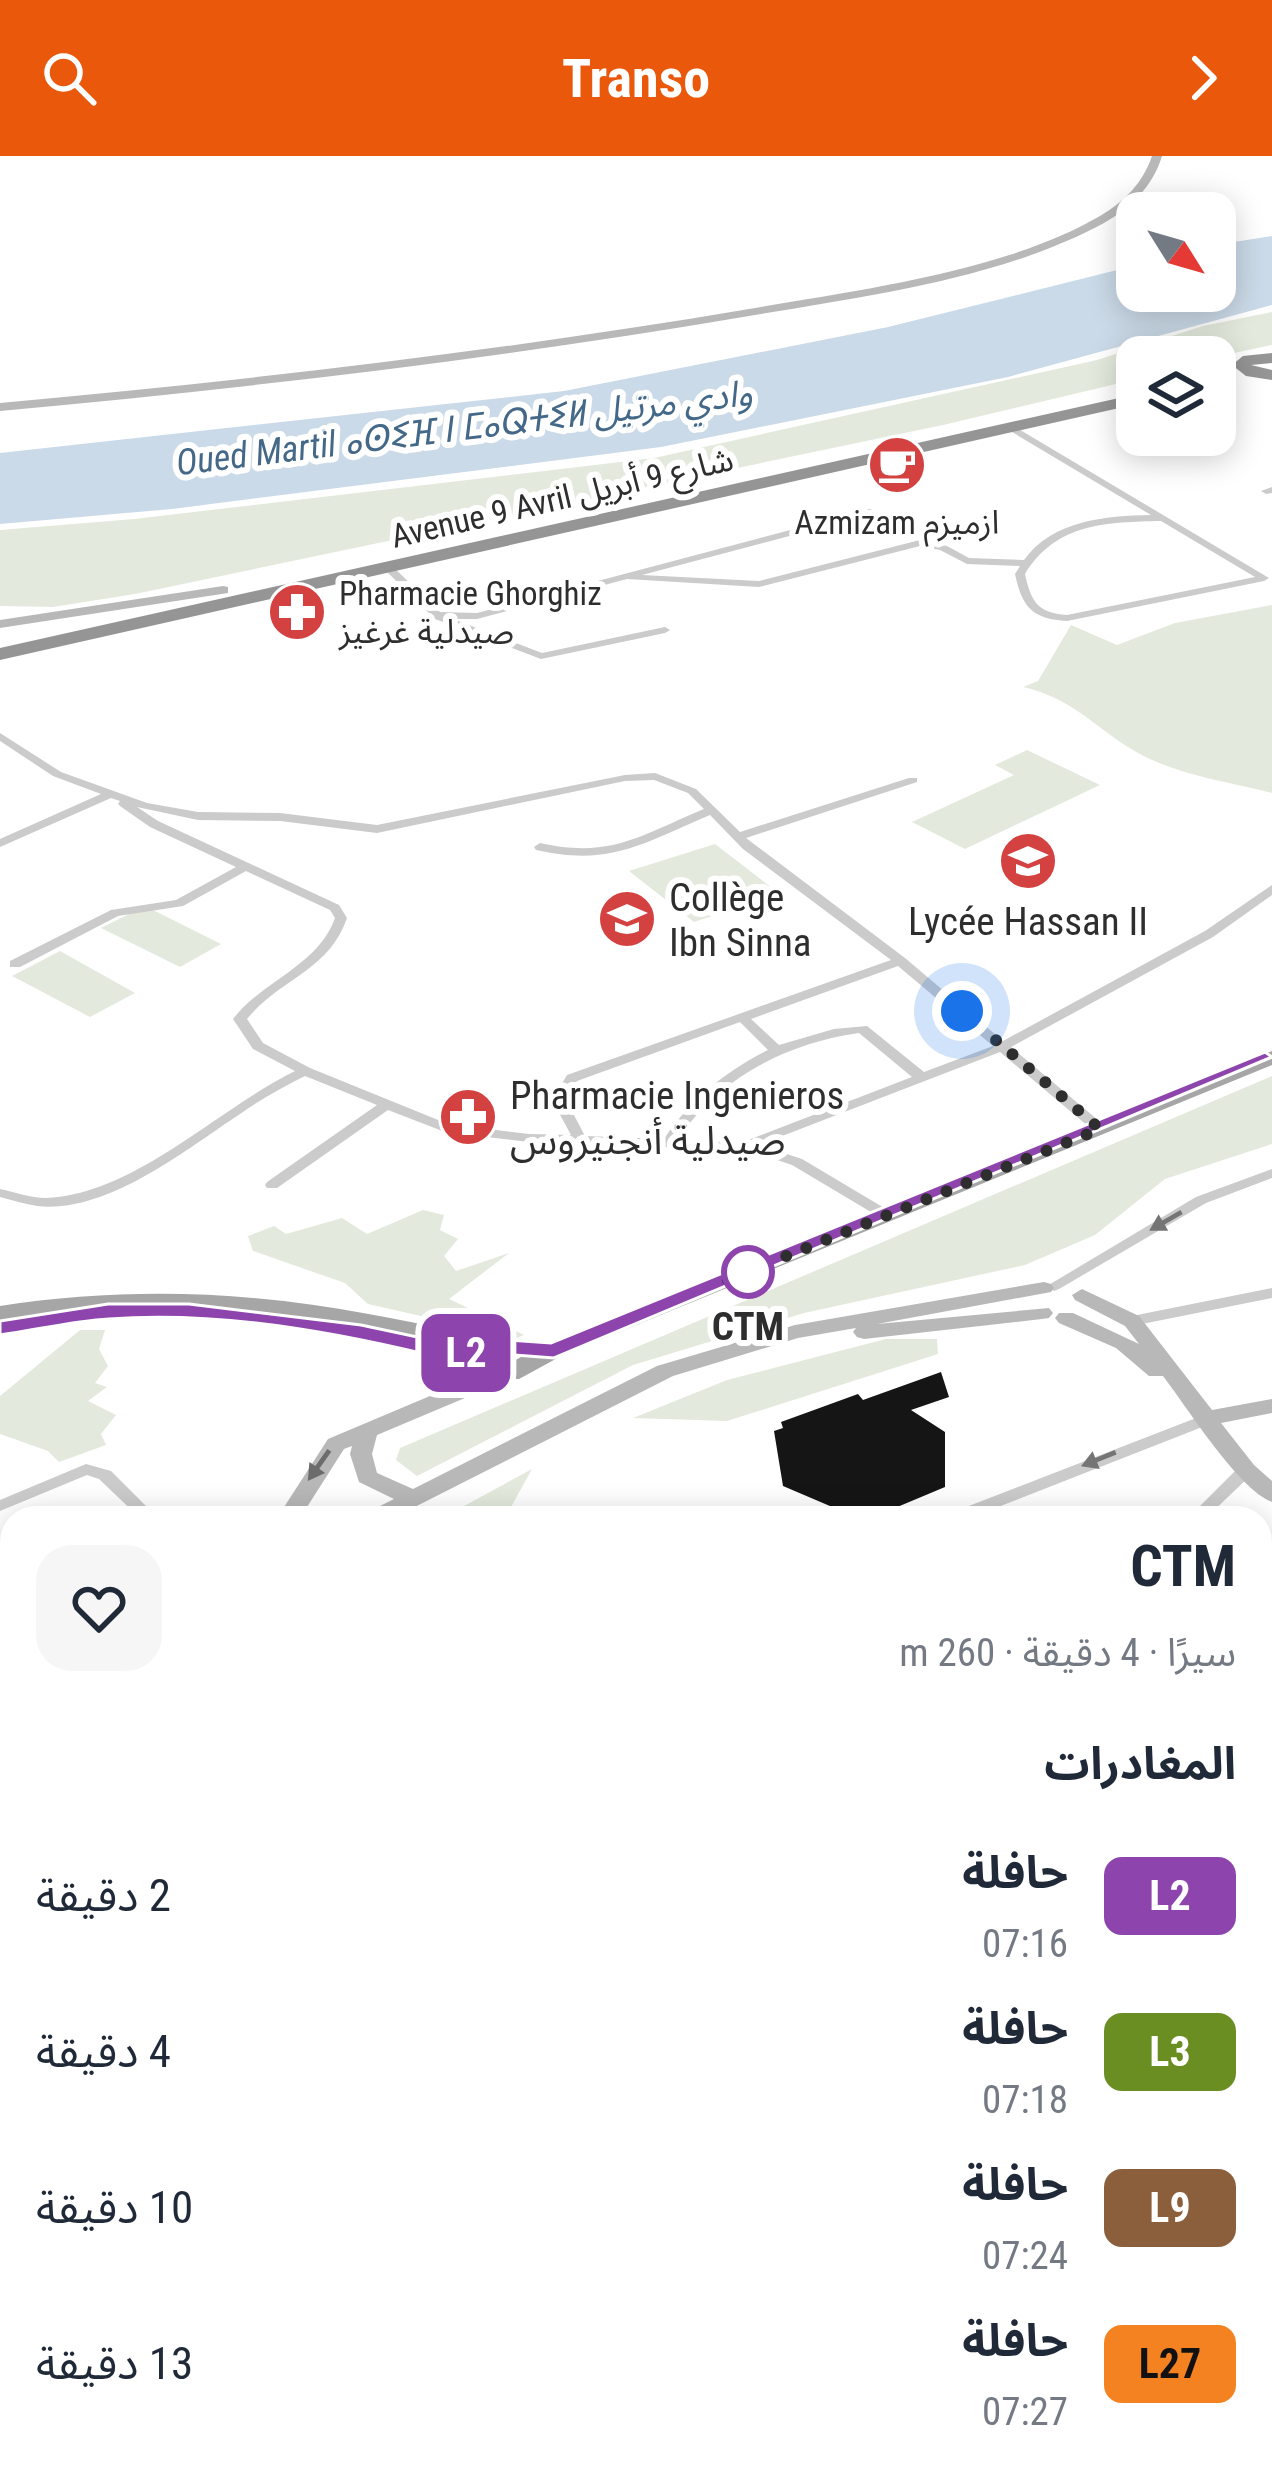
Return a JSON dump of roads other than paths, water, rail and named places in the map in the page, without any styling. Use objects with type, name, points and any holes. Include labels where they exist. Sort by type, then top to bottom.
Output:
[{"type":"highway","name":"Avenue 9 Avril شارع 9 أبريل","points":[[0,640],[1116,394]]},
{"type":"highway","name":"Avenue 9 Avril شارع 9 أبريل","points":[[0,654],[1010,427],[1116,396]]},
{"type":"main road","points":[[0,1313],[117,1299],[266,1306],[499,1361],[554,1350],[1272,1057]]},
{"type":"main road","points":[[0,1328],[108,1311],[224,1313],[361,1332],[499,1361]]},
{"type":"street","points":[[0,407],[498,354],[847,295],[1021,251],[1084,229],[1133,196],[1157,156]]},
{"type":"street","points":[[1010,427],[1268,580]]},
{"type":"street","points":[[437,615],[502,611],[870,512]]},
{"type":"street","points":[[1161,518],[1083,524],[1026,563],[1020,574],[1030,606],[1056,618],[1268,580]]},
{"type":"street","points":[[628,577],[759,584],[920,543],[944,548],[967,561],[1026,563]]},
{"type":"street","points":[[386,567],[448,624],[541,656],[665,630]]},
{"type":"street","points":[[0,624],[223,590]]},
{"type":"street","points":[[0,736],[57,774],[111,797],[154,824],[319,898],[341,918],[327,948],[260,995],[240,1019],[258,1046],[304,1071],[383,1106],[478,1134],[745,1145],[797,1162],[886,1215]]},
{"type":"street","points":[[0,843],[111,797],[198,816],[403,828],[655,776],[682,784],[737,837],[900,961],[1100,1129]]},
{"type":"street","points":[[737,837],[914,779]]},
{"type":"street","points":[[540,847],[582,856],[610,854],[708,812]]},
{"type":"street","points":[[15,964],[115,913],[179,903],[246,866]]},
{"type":"street","points":[[745,1145],[1002,1047],[1208,934],[1272,889]]},
{"type":"street","points":[[580,1140],[559,1100],[572,1078],[900,961]]},
{"type":"street","points":[[742,1017],[777,1052]]},
{"type":"street","points":[[668,1143],[687,1110],[777,1052],[862,1029],[921,1077]]},
{"type":"street","points":[[0,1193],[20,1202],[47,1202],[140,1175],[256,1093],[304,1071]]},
{"type":"street","points":[[272,1185],[383,1106]]},
{"type":"street","points":[[1042,1313],[1032,1303],[1049,1287],[1201,1200],[1272,1173]]},
{"type":"street","points":[[1049,1287],[1186,1392]]},
{"type":"street","points":[[409,1506],[664,1371],[795,1332],[1049,1287]]},
{"type":"street","points":[[409,1506],[676,1378],[859,1333],[1074,1310],[1132,1321],[1272,1293]]},
{"type":"street","points":[[1132,1321],[1246,1470],[1272,1494]]},
{"type":"street","points":[[295,1506],[322,1457],[335,1444],[461,1392],[499,1361]]},
{"type":"street","points":[[985,1506],[1209,1418],[1272,1406]]},
{"type":"street","points":[[367,1430],[361,1454],[367,1477],[403,1506]]},
{"type":"street","points":[[0,1506],[86,1469],[105,1475],[137,1506]]},
{"type":"street","points":[[1208,1506],[1246,1470]]},
{"type":"water","name":"Oued Martil ⴰⵙⵉⴼ ⵏ ⵎⴰⵕⵜⵉⵍ وادي مرتيل","points":[[1272,236],[1272,305],[1158,336],[1116,336],[1116,348],[1008,377],[661,447],[172,509],[0,524],[0,453],[564,391],[888,327],[1116,270],[1116,312],[1236,312],[1236,242]]},
{"type":"place","name":"Azmizam ازميزم","points":[[897,465]]},
{"type":"place","name":"Pharmacie Ghorghiz صيدلية غرغيز","points":[[297,612]]},
{"type":"place","name":"Lycée Hassan II","points":[[1028,861]]},
{"type":"place","name":"Collège Ibn Sinna","points":[[627,919]]},
{"type":"place","name":"Pharmacie Ingenieros صيدلية أنجنيروس","points":[[468,1117]]},
{"type":"place","name":"CTM","points":[[748,1272]]}]
